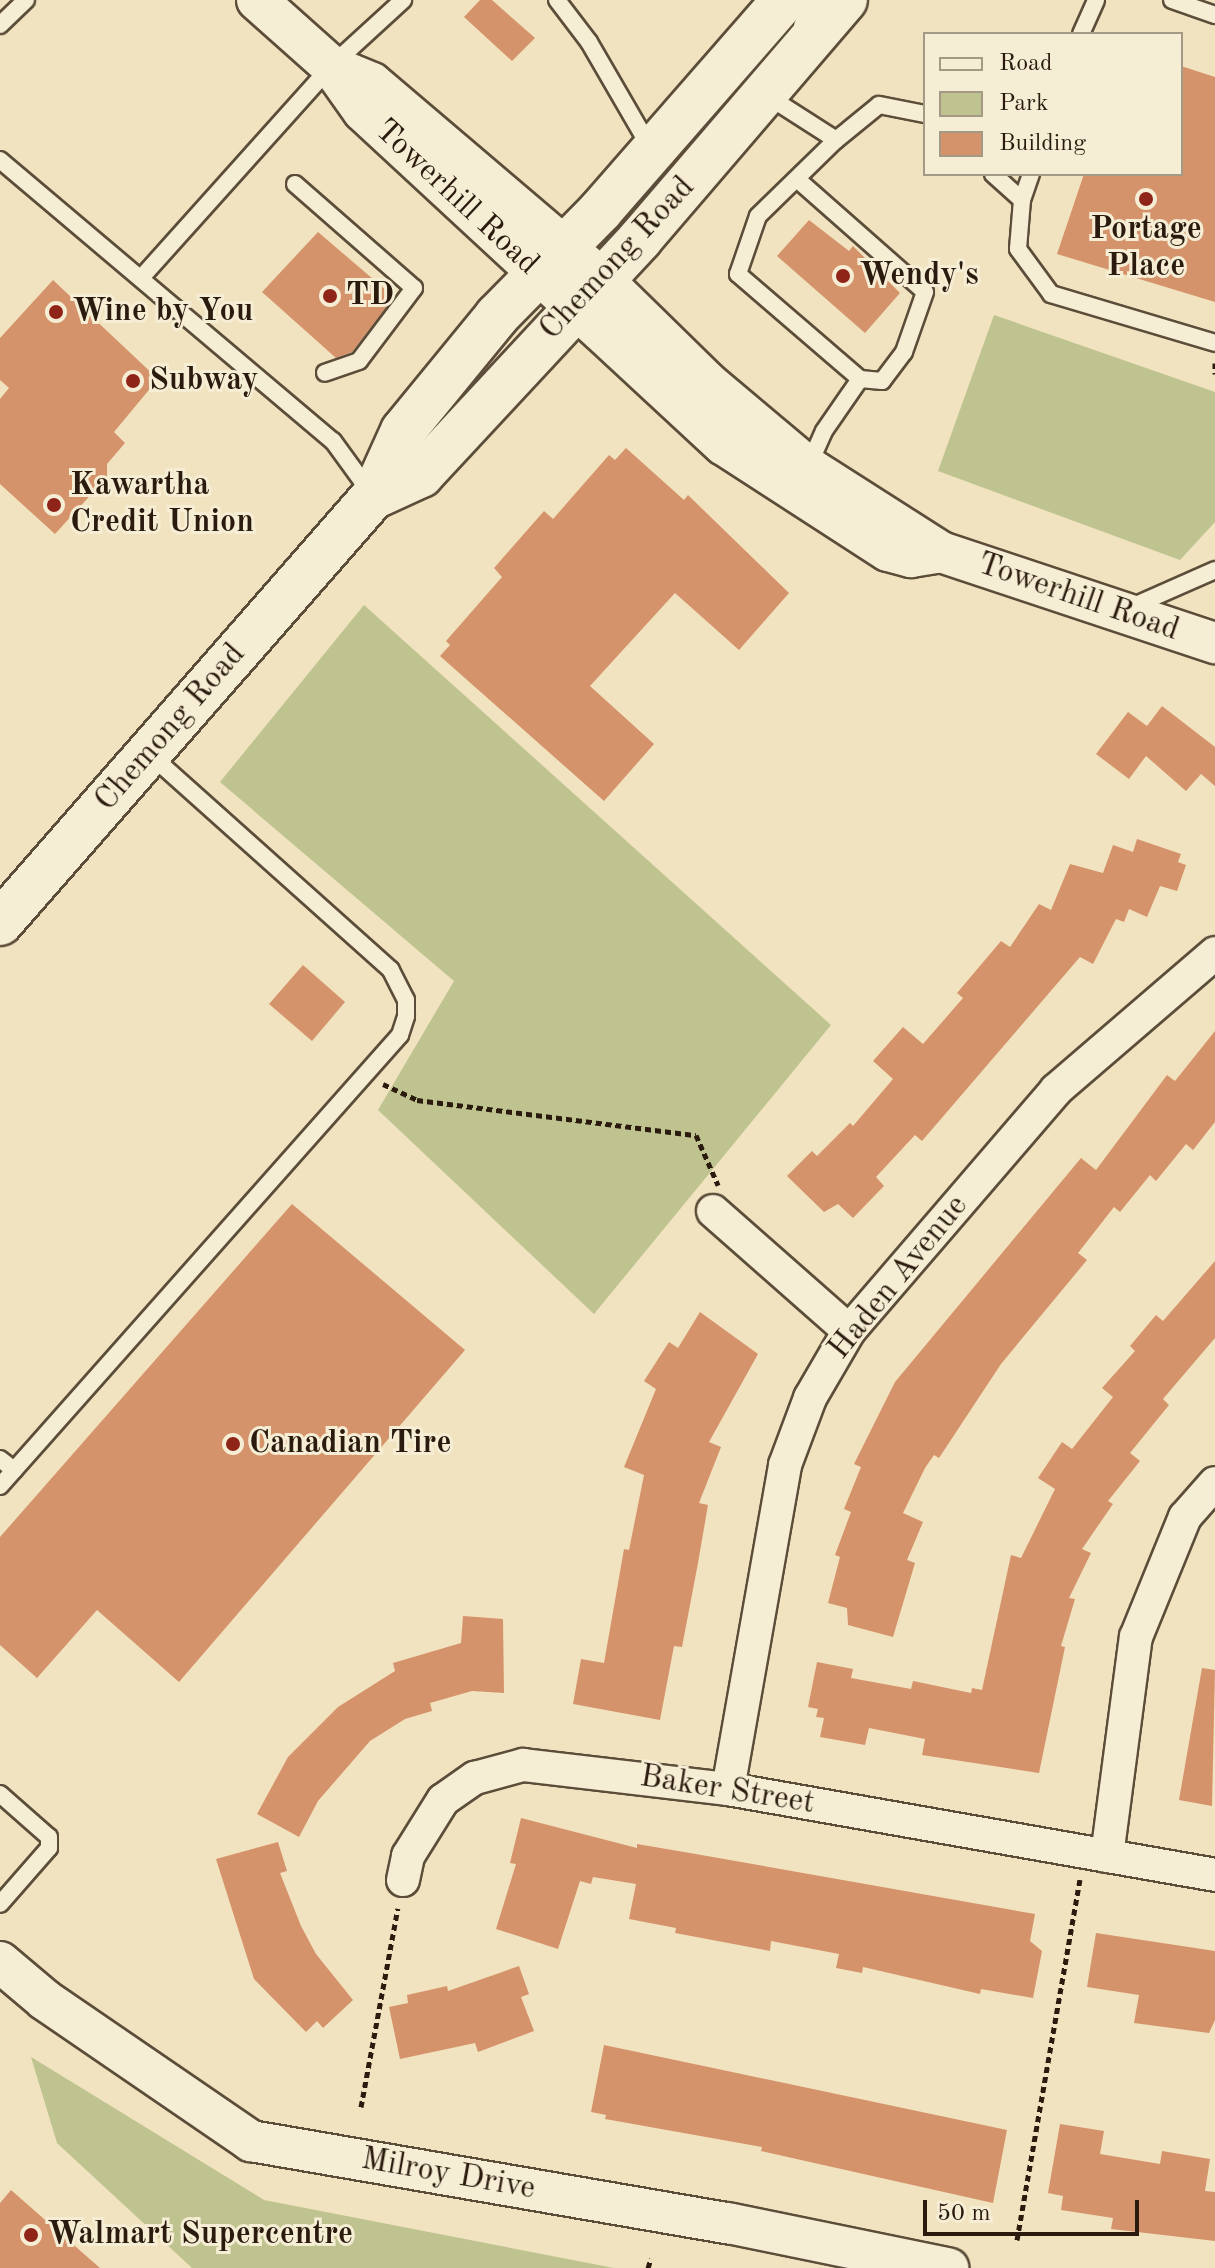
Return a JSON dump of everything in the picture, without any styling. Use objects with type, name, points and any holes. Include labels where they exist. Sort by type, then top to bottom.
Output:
[{"type":"main road","name":"Chemong Road","points":[[0,923],[373,497],[403,431],[784,0]]},
{"type":"main road","name":"Chemong Road","points":[[373,497],[421,475],[588,293],[845,0]]},
{"type":"street","name":"Towerhill Road","points":[[257,0],[331,66],[372,83],[551,261],[588,293],[707,382],[808,467],[941,552],[1116,614],[1215,643]]},
{"type":"street","name":"Towerhill Road","points":[[588,293],[724,445],[888,551],[911,557],[941,552]]},
{"type":"street","name":"Haden Avenue","points":[[728,1789],[785,1465],[810,1398],[849,1331],[1056,1090],[1215,953]]},
{"type":"street","points":[[713,1211],[849,1331]]},
{"type":"street","points":[[1096,1854],[1136,1637],[1185,1517],[1215,1483]]},
{"type":"street","name":"Baker Street","points":[[403,1880],[408,1856],[443,1800],[475,1778],[554,1765],[728,1789],[1215,1875]]},
{"type":"street","name":"Milroy Drive","points":[[0,1962],[45,2000],[251,2141],[728,2223],[948,2268]]},
{"type":"lane","points":[[0,25],[26,0]]},
{"type":"lane","points":[[141,278],[331,66],[403,0]]},
{"type":"lane","points":[[557,0],[589,42],[651,151]]},
{"type":"lane","points":[[813,0],[776,80],[836,140]]},
{"type":"lane","points":[[1082,32],[1096,0]]},
{"type":"lane","points":[[1172,0],[1215,15]]},
{"type":"lane","points":[[798,180],[925,292],[904,352],[882,381],[860,379],[738,274],[758,216],[836,140],[879,105],[923,114]]},
{"type":"lane","points":[[0,160],[333,441],[373,497]]},
{"type":"lane","points":[[995,176],[1022,200]]},
{"type":"lane","points":[[1030,176],[1022,200],[1018,249],[1051,294],[1215,343]]},
{"type":"lane","points":[[295,184],[414,288],[359,361],[325,373]]},
{"type":"lane","points":[[808,467],[824,431],[860,379]]},
{"type":"lane","points":[[1116,614],[1215,570]]},
{"type":"lane","points":[[0,1486],[400,1035],[406,1000],[399,980],[149,754]]},
{"type":"lane","points":[[0,1459],[14,1470]]},
{"type":"lane","points":[[0,1794],[49,1837],[49,1848],[0,1904]]},
{"type":"path","points":[[1215,363],[1215,374]]},
{"type":"path","points":[[364,1075],[417,1100],[696,1135],[719,1178],[713,1211]]},
{"type":"path","points":[[1017,2240],[1096,1854]]},
{"type":"path","points":[[361,2107],[403,1880]]},
{"type":"path","points":[[648,2268],[651,2258]]},
{"type":"green space","points":[[994,315],[1215,392],[1215,522],[1180,560],[938,471]]},
{"type":"green space","points":[[364,605],[831,1025],[594,1314],[378,1110],[454,981],[220,782]]},
{"type":"green space","points":[[31,2057],[264,2200],[614,2268],[192,2268],[57,2143]]},
{"type":"building","points":[[480,0],[492,0],[535,38],[512,61],[464,17]]},
{"type":"building","name":"Portage Place","points":[[1183,67],[1215,77],[1215,302],[1057,254],[1083,176],[1183,176]]},
{"type":"building","name":"Wendy's","points":[[809,220],[849,251],[853,246],[900,293],[865,333],[777,256]]},
{"type":"building","name":"TD","points":[[318,232],[394,297],[352,352],[336,358],[262,292]]},
{"type":"building","points":[[53,280],[158,379],[114,432],[125,443],[107,464],[107,477],[55,534],[0,484],[0,399],[9,388],[0,380],[0,338]]},
{"type":"building","points":[[626,448],[684,500],[688,495],[789,593],[739,650],[675,593],[590,686],[654,744],[604,801],[440,656],[450,645],[446,641],[502,577],[494,568],[544,511],[553,519],[609,455],[615,460]]},
{"type":"building","points":[[1162,706],[1215,747],[1215,786],[1201,774],[1186,791],[1146,756],[1129,779],[1096,754],[1128,712],[1147,726]]},
{"type":"building","points":[[1137,839],[1181,854],[1178,862],[1186,865],[1177,891],[1160,886],[1147,917],[1129,909],[1124,922],[1116,919],[1093,964],[1080,957],[922,1141],[915,1135],[876,1177],[884,1186],[853,1218],[838,1204],[824,1212],[787,1176],[812,1151],[817,1156],[850,1123],[853,1126],[893,1079],[873,1061],[903,1027],[923,1044],[963,998],[957,993],[1001,941],[1010,947],[1039,904],[1051,910],[1070,864],[1103,873],[1113,845],[1133,852]]},
{"type":"building","points":[[303,965],[345,1002],[312,1041],[269,1004]]},
{"type":"building","points":[[1215,1031],[1215,1122],[1193,1150],[1186,1144],[1156,1181],[1150,1175],[1120,1212],[1114,1207],[1078,1253],[1087,1260],[1001,1364],[939,1458],[934,1455],[925,1468],[903,1513],[923,1522],[907,1560],[915,1563],[893,1637],[848,1625],[847,1608],[828,1603],[840,1557],[835,1555],[851,1512],[844,1509],[861,1467],[854,1464],[895,1382],[1081,1158],[1096,1170],[1167,1075],[1175,1081]]},
{"type":"building","name":"Canadian Tire","points":[[292,1204],[465,1350],[179,1682],[97,1610],[37,1678],[0,1645],[0,1537]]},
{"type":"building","points":[[1215,1261],[1215,1338],[1163,1399],[1169,1405],[1130,1453],[1140,1461],[1108,1501],[1113,1504],[1082,1549],[1091,1553],[1069,1598],[1075,1599],[1061,1646],[1065,1647],[1039,1773],[922,1755],[925,1739],[869,1728],[865,1745],[820,1737],[824,1718],[816,1717],[818,1709],[808,1707],[817,1662],[853,1669],[851,1678],[911,1689],[913,1681],[971,1693],[972,1688],[982,1690],[1011,1555],[1021,1558],[1055,1489],[1038,1478],[1062,1442],[1072,1449],[1113,1397],[1102,1388],[1135,1351],[1130,1346],[1156,1315],[1163,1321]]},
{"type":"building","points":[[700,1312],[758,1354],[709,1442],[721,1447],[699,1503],[708,1505],[698,1563],[682,1647],[674,1646],[660,1720],[573,1704],[581,1659],[604,1663],[624,1549],[629,1550],[644,1475],[624,1467],[656,1389],[644,1381],[669,1342],[678,1348]]},
{"type":"building","points":[[463,1616],[503,1619],[504,1693],[472,1691],[430,1703],[432,1711],[405,1719],[370,1741],[318,1801],[299,1837],[257,1814],[288,1757],[338,1707],[395,1671],[393,1663],[461,1643]]},
{"type":"building","points":[[1202,1668],[1215,1670],[1212,1806],[1179,1800]]},
{"type":"building","points":[[521,1818],[637,1848],[637,1844],[1035,1914],[1030,1941],[1042,1951],[1033,1998],[981,1989],[980,1994],[863,1967],[862,1973],[836,1968],[839,1954],[771,1941],[770,1951],[675,1933],[676,1928],[629,1919],[636,1884],[593,1877],[591,1884],[580,1881],[558,1949],[496,1929],[516,1864],[510,1863]]},
{"type":"building","points":[[278,1842],[287,1871],[280,1873],[301,1926],[316,1954],[353,2000],[323,2028],[317,2021],[306,2032],[254,1979],[216,1859]]},
{"type":"building","points":[[1096,1933],[1215,1951],[1215,2020],[1209,2033],[1134,2023],[1139,1995],[1087,1987]]},
{"type":"building","points":[[519,1966],[529,1994],[521,1997],[534,2031],[478,2052],[475,2043],[400,2059],[389,2007],[408,2003],[407,1995],[447,1986],[448,1991]]},
{"type":"building","points":[[604,2045],[1007,2130],[993,2203],[761,2151],[762,2147],[605,2119],[606,2115],[591,2112]]},
{"type":"building","points":[[1060,2124],[1104,2131],[1100,2154],[1160,2164],[1162,2151],[1210,2159],[1205,2191],[1215,2192],[1215,2241],[1111,2229],[1113,2218],[1061,2210],[1063,2196],[1048,2193]]},
{"type":"building","name":"Walmart Supercentre","points":[[11,2190],[100,2268],[0,2268],[0,2203]]},
{"type":"place","name":"Portage Place","points":[[1146,199]]},
{"type":"place","name":"Wendy's","points":[[843,276]]},
{"type":"place","name":"TD","points":[[330,296]]},
{"type":"place","name":"Wine by You","points":[[56,312]]},
{"type":"place","name":"Subway","points":[[133,381]]},
{"type":"place","name":"Kawartha Credit Union","points":[[54,505]]},
{"type":"place","name":"Canadian Tire","points":[[233,1444]]},
{"type":"place","name":"Walmart Supercentre","points":[[31,2235]]}]
